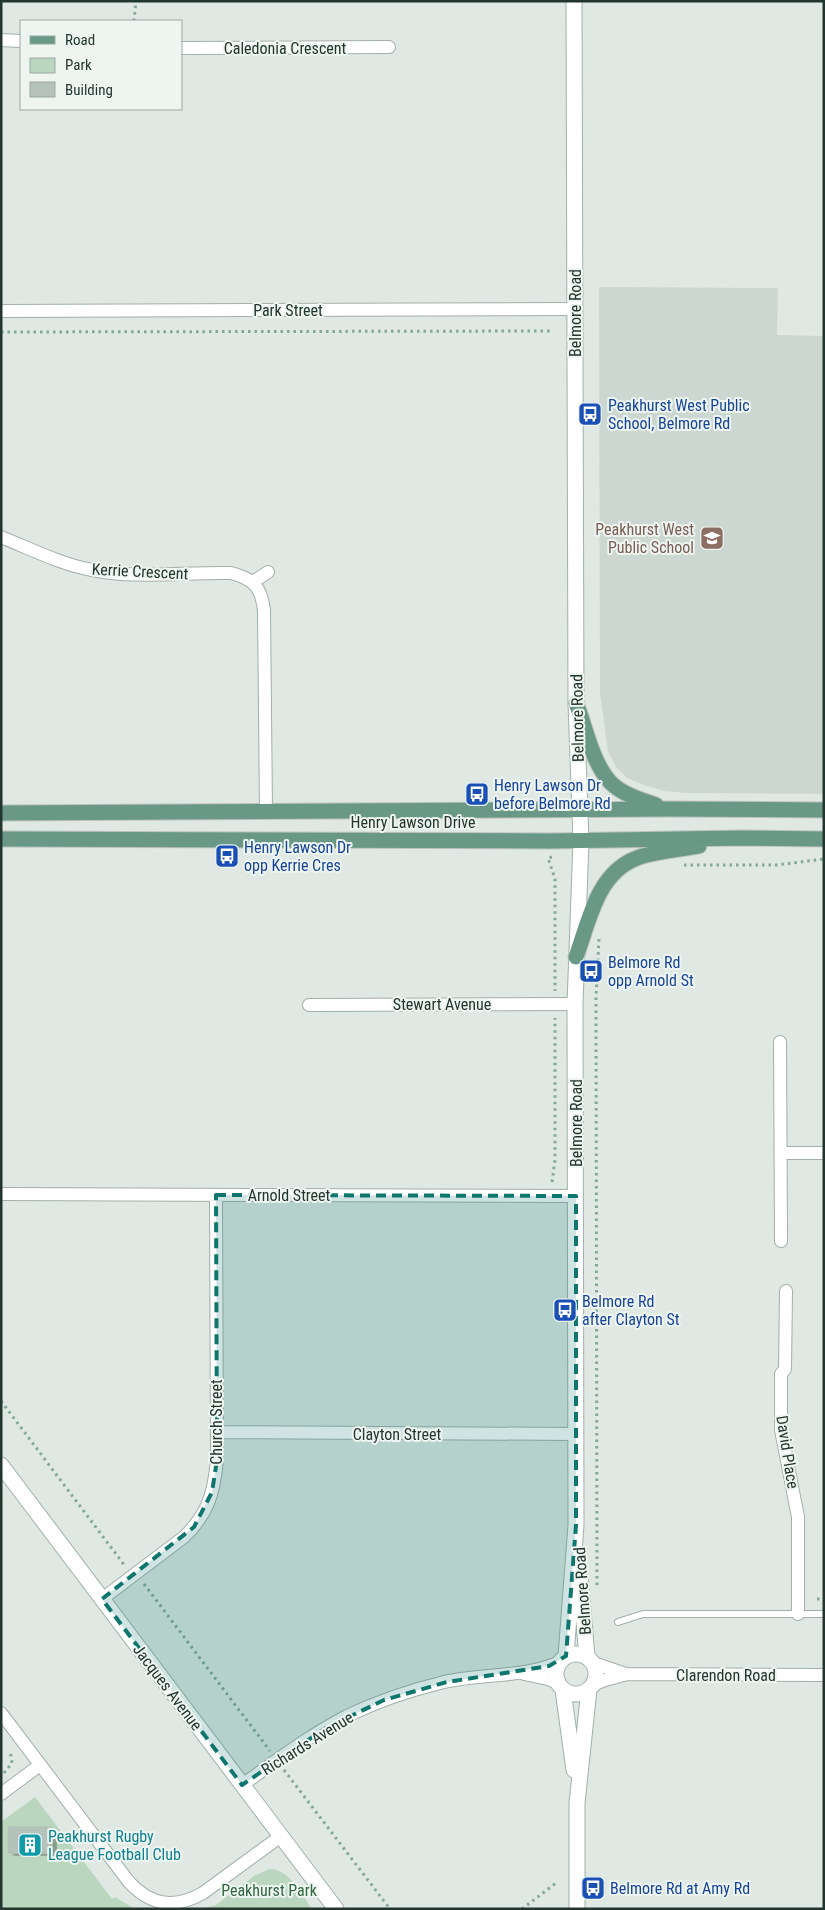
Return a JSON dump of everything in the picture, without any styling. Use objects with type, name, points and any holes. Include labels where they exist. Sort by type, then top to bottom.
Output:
[{"type":"main road","name":"Belmore Road","points":[[563,1659],[576,1525],[575,1004],[581,840],[576,703],[574,1]]},
{"type":"main road","points":[[576,703],[594,755],[611,783],[640,800],[667,809]]},
{"type":"main road","name":"Henry Lawson Drive","points":[[1,812],[824,810]]},
{"type":"main road","points":[[576,957],[601,889],[617,870],[638,858],[742,838]]},
{"type":"main road","name":"Henry Lawson Drive","points":[[1,839],[824,839]]},
{"type":"main road","name":"Jacques Avenue","points":[[1,1465],[336,1909]]},
{"type":"main road","name":"Belmore Road","points":[[576,1525],[590,1660]]},
{"type":"main road","points":[[577,1803],[561,1687],[556,1675],[563,1659],[577,1653],[590,1660],[596,1675],[590,1687],[577,1803],[577,1909]]},
{"type":"main road","points":[[561,1687],[579,1694],[590,1687]]},
{"type":"street","points":[[1,40],[20,41]]},
{"type":"street","name":"Caledonia Crescent","points":[[182,48],[389,48]]},
{"type":"street","name":"Park Street","points":[[1,311],[575,309]]},
{"type":"street","name":"Kerrie Crescent","points":[[1,537],[62,562],[92,570],[132,574],[231,573],[243,576],[253,582]]},
{"type":"street","points":[[266,812],[264,610],[259,589],[253,582],[268,572]]},
{"type":"street","name":"Stewart Avenue","points":[[309,1005],[575,1004]]},
{"type":"street","points":[[780,1042],[781,1241]]},
{"type":"street","points":[[781,1153],[824,1153]]},
{"type":"street","name":"Arnold Street","points":[[1,1194],[576,1196]]},
{"type":"street","name":"Church Street","points":[[102,1599],[184,1537],[202,1516],[216,1478],[216,1195]]},
{"type":"street","name":"David Place","points":[[786,1291],[785,1369],[781,1374],[781,1418],[783,1442],[793,1483],[798,1517],[798,1614]]},
{"type":"street","name":"Clayton Street","points":[[217,1432],[576,1434]]},
{"type":"street","name":"Richards Avenue","points":[[242,1785],[326,1728],[384,1700],[447,1682],[482,1676],[520,1673],[549,1666],[563,1659]]},
{"type":"street","name":"Clarendon Road","points":[[590,1660],[627,1674]]},
{"type":"street","name":"Richards Avenue","points":[[520,1673],[548,1679],[561,1687]]},
{"type":"street","name":"Clarendon Road","points":[[590,1687],[602,1680],[627,1674],[824,1675]]},
{"type":"street","points":[[1,1713],[129,1882],[137,1891],[158,1902],[169,1903],[192,1899],[281,1836]]},
{"type":"street","points":[[1,1794],[40,1765]]},
{"type":"lane","points":[[618,1622],[643,1614],[824,1614]]},
{"type":"path","points":[[134,20],[136,1]]},
{"type":"path","points":[[1,332],[553,330]]},
{"type":"path","points":[[676,865],[776,865],[824,859]]},
{"type":"path","points":[[598,1586],[596,997],[600,936]]},
{"type":"path","points":[[1,1401],[127,1568],[142,1581],[390,1909]]},
{"type":"path","points":[[818,1599],[824,1599]]},
{"type":"path","points":[[1,1774],[12,1763],[12,1755],[7,1746]]},
{"type":"path","points":[[522,1909],[556,1883]]},
{"type":"highlighted area","points":[[216,1195],[576,1196],[576,1525],[566,1656],[549,1666],[447,1682],[384,1700],[326,1728],[242,1785],[102,1599],[194,1527],[212,1492],[217,1460]]},
{"type":"shaded area","name":"Peakhurst West Public School","points":[[599,287],[778,288],[777,335],[824,336],[824,794],[686,793],[665,791],[627,778],[616,767],[608,751],[600,693]]},
{"type":"green space","points":[[35,1797],[112,1899],[115,1897],[135,1909],[1,1909],[1,1822]]},
{"type":"green space","name":"Peakhurst Park","points":[[269,1869],[283,1873],[289,1878],[312,1909],[201,1909],[216,1905],[254,1876]]},
{"type":"building","name":"Peakhurst Rugby League Football Club","points":[[8,1827],[52,1827],[52,1853],[8,1853]]},
{"type":"place","name":"Peakhurst West Public School, Belmore Rd","points":[[590,414]]},
{"type":"place","name":"Peakhurst West Public School","points":[[712,538]]},
{"type":"place","name":"Henry Lawson Dr before Belmore Rd","points":[[477,794]]},
{"type":"place","name":"Henry Lawson Dr opp Kerrie Cres","points":[[227,856]]},
{"type":"place","name":"Belmore Rd opp Arnold St","points":[[591,971]]},
{"type":"place","name":"Belmore Rd after Clayton St","points":[[565,1310]]},
{"type":"place","name":"Peakhurst Rugby League Football Club","points":[[30,1845]]},
{"type":"place","name":"Belmore Rd at Amy Rd","points":[[593,1888]]}]
